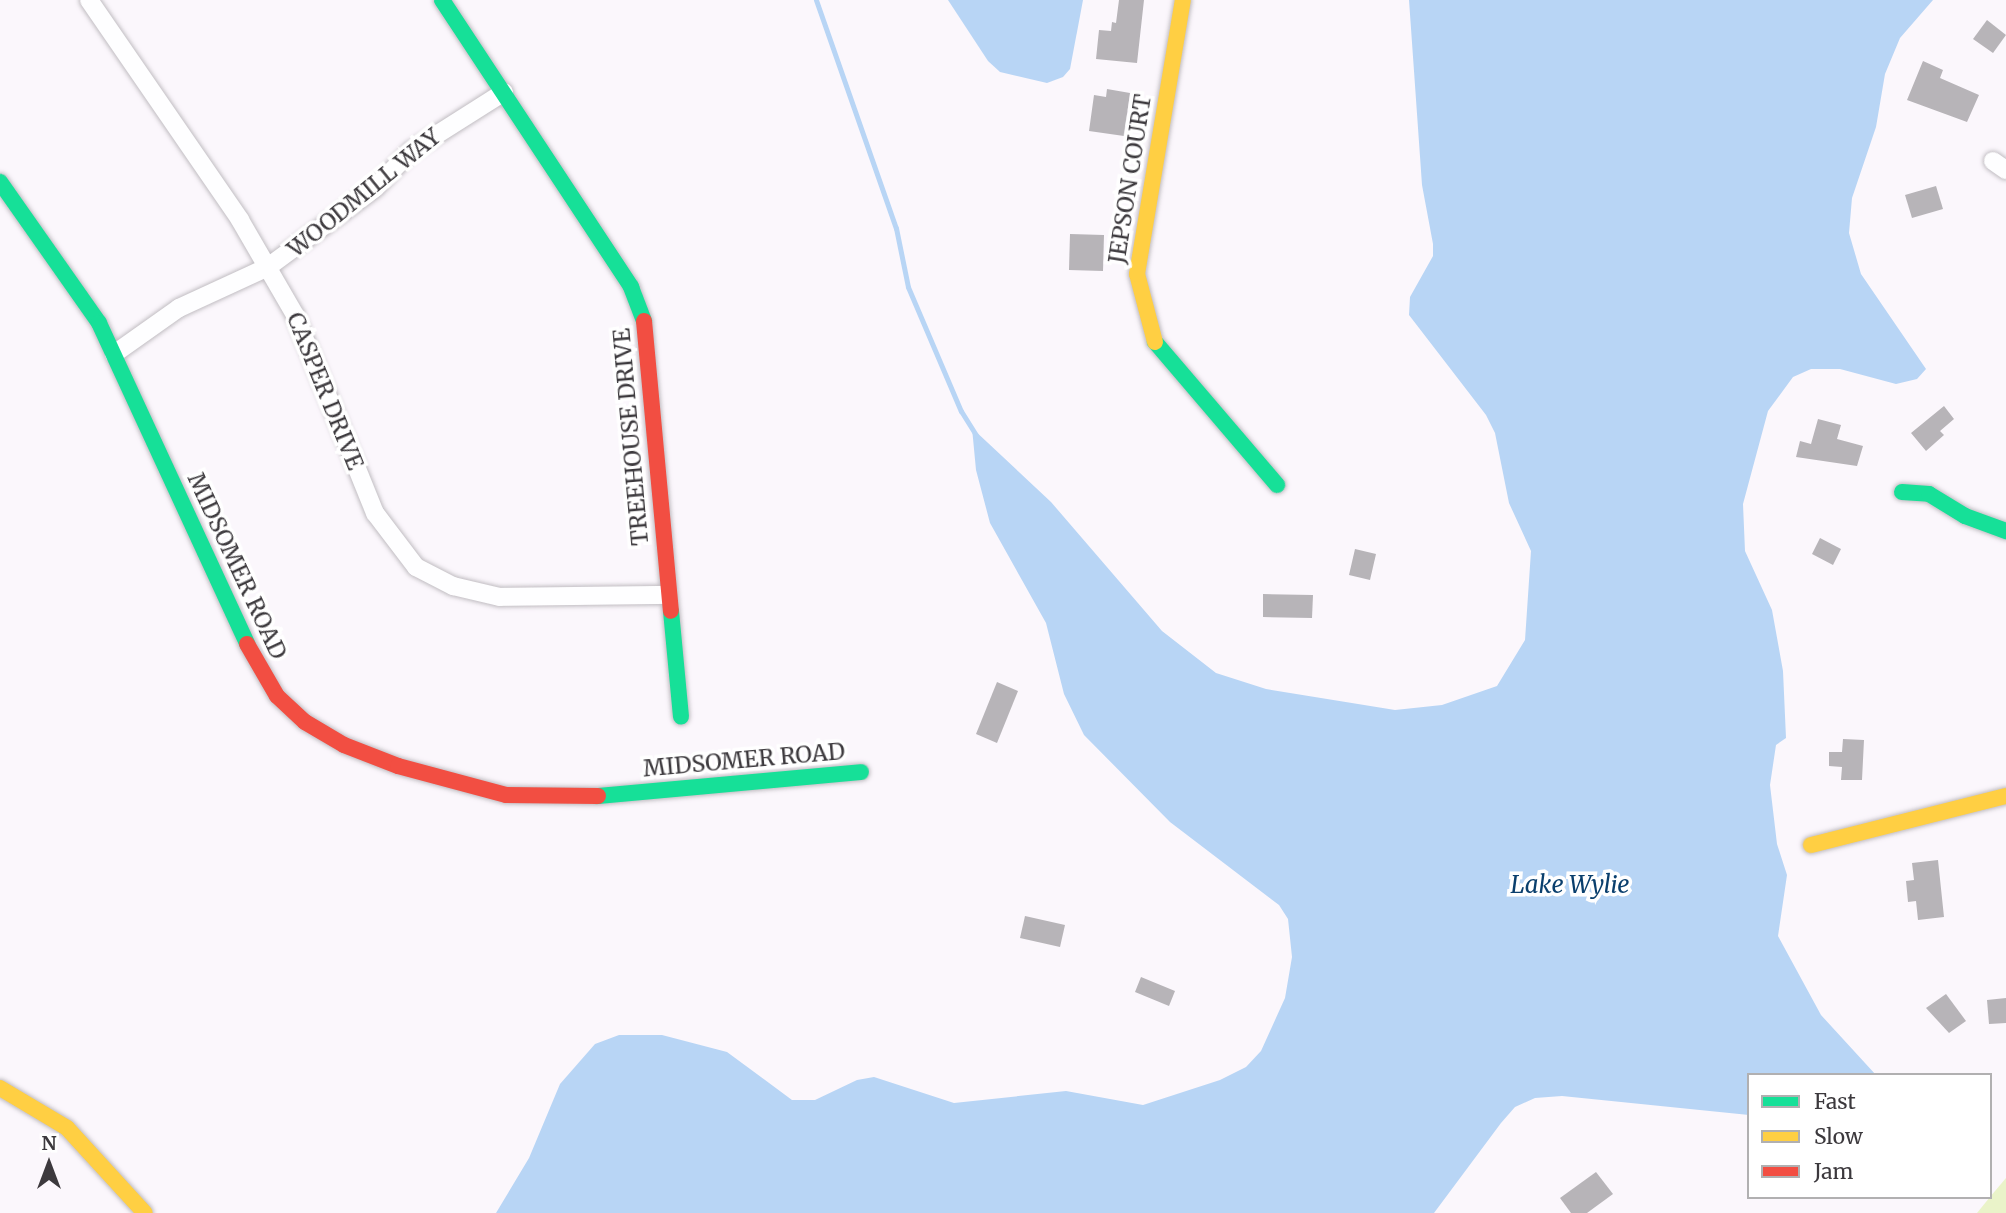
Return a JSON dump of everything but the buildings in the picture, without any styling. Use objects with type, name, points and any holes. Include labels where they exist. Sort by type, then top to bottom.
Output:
[{"type":"street","name":"CASPER DRIVE","points":[[89,0],[268,267],[295,315],[375,513],[416,567],[453,586],[500,597],[668,595]]},
{"type":"street","name":"TREEHOUSE DRIVE","points":[[442,0],[631,287],[643,314],[681,718]]},
{"type":"street","name":"JEPSON COURT","points":[[1183,0],[1137,274],[1157,349],[1277,485]]},
{"type":"street","name":"WOODMILL WAY","points":[[114,354],[179,308],[268,267],[375,188],[411,151],[504,92]]},
{"type":"street","name":"MIDSOMER ROAD","points":[[0,182],[85,300],[114,354],[203,558],[254,661],[277,696],[317,730],[398,766],[506,795],[589,797],[861,772]]},
{"type":"street","points":[[1902,492],[1929,494],[1965,516],[2006,531]]},
{"type":"street","points":[[1811,845],[2006,796]]},
{"type":"street","points":[[0,1087],[66,1128],[145,1213]]},
{"type":"green space","points":[[2006,1178],[2006,1213],[1977,1213],[1988,1199],[1992,1199],[1992,1195]]},
{"type":"water","points":[[948,0],[1083,0],[1070,69],[1063,77],[1047,83],[1000,72],[988,61]]},
{"type":"water","name":"Lake Wylie","points":[[1409,0],[1933,0],[1900,38],[1885,74],[1876,127],[1852,198],[1849,233],[1861,274],[1926,369],[1917,379],[1896,384],[1840,369],[1811,369],[1793,377],[1768,411],[1743,504],[1745,551],[1772,610],[1783,671],[1786,738],[1776,745],[1770,785],[1777,844],[1787,875],[1778,936],[1821,1015],[1874,1073],[1747,1073],[1747,1115],[1562,1096],[1535,1098],[1515,1107],[1434,1213],[496,1213],[529,1158],[560,1084],[595,1044],[619,1035],[662,1035],[727,1052],[792,1100],[815,1100],[857,1080],[874,1077],[954,1103],[1066,1091],[1143,1105],[1220,1080],[1246,1067],[1261,1051],[1285,998],[1292,957],[1288,919],[1279,905],[1170,822],[1084,735],[1064,694],[1046,623],[990,523],[976,470],[972,428],[1051,502],[1162,631],[1216,673],[1266,689],[1395,710],[1442,705],[1497,686],[1525,640],[1531,551],[1509,503],[1495,433],[1486,415],[1409,315],[1410,297],[1433,256],[1422,185]]},
{"type":"waterway","points":[[816,0],[896,228],[908,287],[961,411],[976,435]]},
{"type":"traffic: fast","points":[[442,0],[631,287],[644,321]]},
{"type":"traffic: fast","points":[[0,182],[99,323],[247,644]]},
{"type":"traffic: fast","points":[[1155,342],[1277,485]]},
{"type":"traffic: fast","points":[[1902,492],[1929,494],[1965,516],[2006,531]]},
{"type":"traffic: fast","points":[[671,611],[681,717]]},
{"type":"traffic: fast","points":[[598,796],[861,772]]},
{"type":"traffic: slow","points":[[1155,342],[1137,274],[1183,0]]},
{"type":"traffic: slow","points":[[1811,845],[2006,796]]},
{"type":"traffic: slow","points":[[0,1088],[67,1128],[145,1213]]},
{"type":"traffic: jam","points":[[644,321],[671,611]]},
{"type":"traffic: jam","points":[[247,644],[277,696],[305,722],[344,745],[398,766],[506,795],[598,796]]}]
